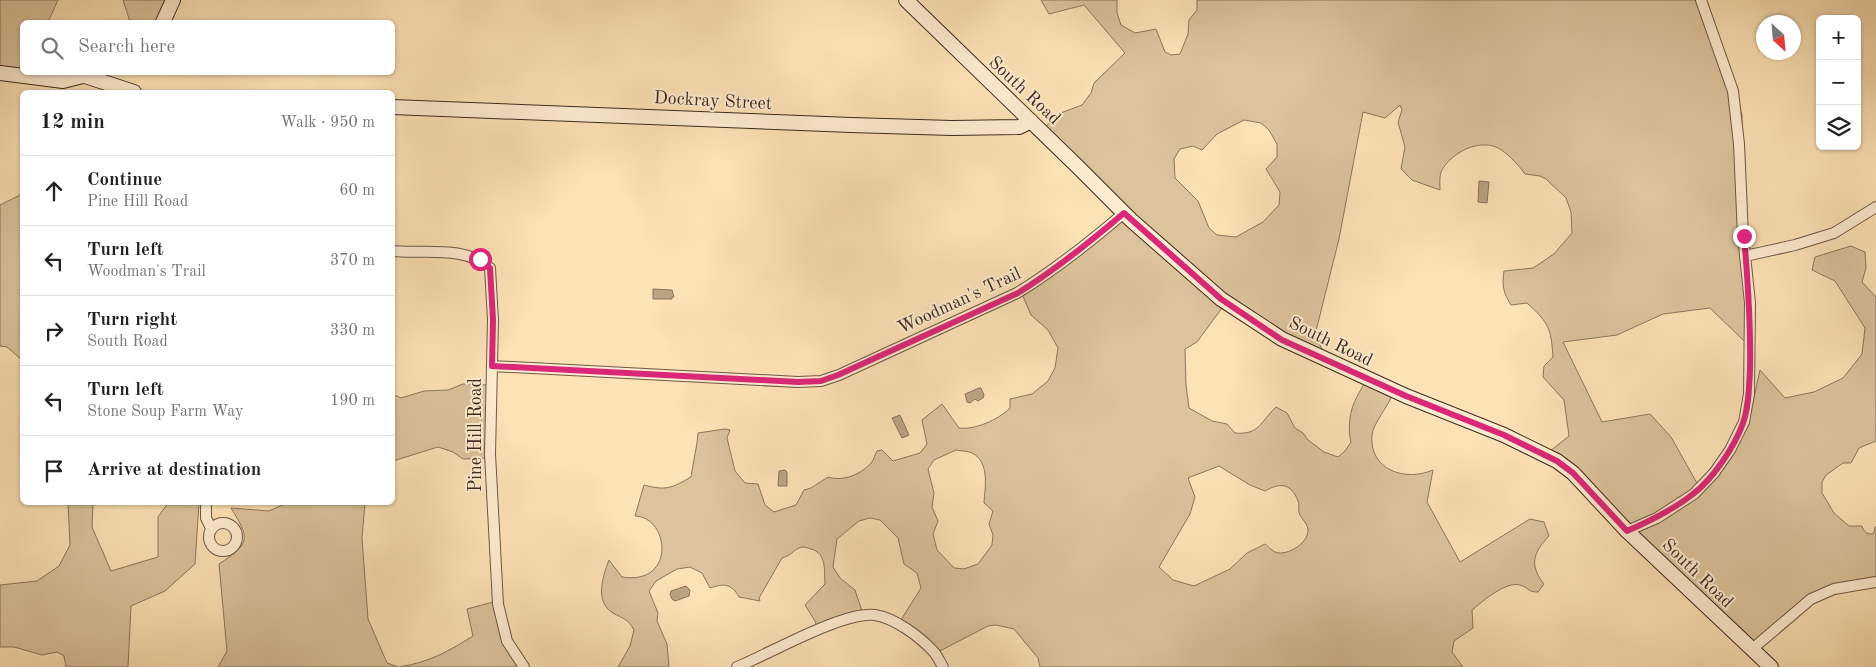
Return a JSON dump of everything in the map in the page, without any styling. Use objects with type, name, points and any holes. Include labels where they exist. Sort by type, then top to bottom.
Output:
[{"type":"street","points":[[163,20],[173,0]]},
{"type":"street","name":"South Road","points":[[906,0],[991,84],[1031,120],[1124,213],[1221,299],[1282,340],[1398,393],[1504,435],[1557,461],[1573,473],[1627,531],[1771,667]]},
{"type":"street","points":[[1627,531],[1657,518],[1694,494],[1714,473],[1730,450],[1744,422],[1749,394],[1750,303],[1745,256],[1739,144],[1733,91],[1701,0]]},
{"type":"street","points":[[0,73],[63,81],[88,75]]},
{"type":"street","points":[[94,75],[129,90]]},
{"type":"street","name":"Dockray Street","points":[[395,107],[943,127],[1019,127],[1031,120]]},
{"type":"street","points":[[1745,256],[1795,245],[1834,233],[1876,207]]},
{"type":"street","name":"Woodman's Trail","points":[[492,366],[798,382],[821,381],[1018,293],[1092,240],[1124,213]]},
{"type":"street","name":"Pine Hill Road","points":[[395,250],[456,252],[480,259],[490,268],[493,320],[490,454],[498,604],[507,641],[524,667]]},
{"type":"street","points":[[206,505],[206,518],[212,528]]},
{"type":"street","points":[[1751,650],[1811,600],[1834,589],[1876,582]]},
{"type":"street","points":[[737,667],[846,619],[875,615],[895,622],[918,637],[935,652],[943,667]]},
{"type":"shaded area","points":[[0,0],[58,0],[49,20],[20,20],[20,75],[64,75],[64,82],[0,75]]},
{"type":"shaded area","points":[[123,0],[173,0],[166,20],[129,20]]},
{"type":"shaded area","points":[[1041,0],[1117,0],[1117,13],[1121,25],[1135,33],[1156,29],[1165,52],[1171,55],[1180,54],[1188,34],[1189,20],[1197,10],[1197,0],[1704,0],[1742,115],[1742,198],[1751,340],[1744,341],[1710,308],[1663,314],[1617,335],[1563,342],[1602,422],[1650,414],[1671,437],[1702,492],[1749,420],[1760,370],[1785,398],[1814,392],[1843,378],[1862,354],[1865,328],[1835,281],[1812,270],[1815,257],[1851,246],[1865,252],[1866,268],[1862,282],[1876,297],[1876,441],[1859,448],[1851,463],[1843,463],[1826,475],[1822,482],[1822,493],[1834,513],[1849,526],[1862,526],[1866,532],[1873,534],[1876,526],[1876,577],[1832,585],[1753,651],[1632,536],[1544,456],[1569,436],[1564,400],[1543,377],[1544,366],[1553,357],[1550,332],[1544,321],[1527,303],[1511,305],[1504,289],[1503,276],[1504,271],[1533,268],[1554,254],[1572,233],[1571,212],[1566,198],[1546,179],[1540,176],[1525,174],[1506,153],[1497,147],[1486,145],[1471,147],[1451,159],[1441,172],[1440,190],[1412,180],[1401,169],[1405,147],[1398,122],[1402,110],[1400,105],[1385,118],[1363,112],[1339,239],[1315,335],[1328,361],[1225,304],[1197,342],[1185,349],[1186,385],[1189,408],[1212,421],[1227,424],[1235,433],[1255,430],[1276,407],[1287,413],[1295,428],[1303,433],[1308,440],[1324,452],[1338,457],[1351,442],[1349,428],[1351,412],[1365,381],[1393,393],[1373,430],[1373,447],[1376,457],[1383,465],[1401,473],[1411,475],[1433,470],[1427,502],[1460,562],[1530,519],[1544,522],[1549,536],[1536,554],[1535,565],[1536,571],[1544,584],[1538,592],[1520,585],[1508,586],[1472,610],[1473,628],[1454,641],[1452,652],[1463,667],[1040,667],[1038,658],[1014,629],[996,625],[988,626],[936,653],[899,623],[921,588],[917,573],[904,564],[898,538],[880,520],[870,518],[859,521],[837,539],[833,567],[840,578],[855,590],[864,617],[818,631],[815,621],[805,605],[825,584],[824,563],[820,554],[807,548],[799,548],[782,558],[759,598],[760,601],[739,597],[733,589],[727,586],[719,585],[710,588],[702,573],[690,567],[677,569],[656,581],[649,591],[658,613],[657,621],[667,644],[669,667],[618,667],[630,646],[634,630],[628,621],[613,613],[604,602],[602,588],[609,560],[622,577],[639,577],[652,571],[659,562],[662,550],[661,538],[655,527],[647,519],[635,516],[644,485],[664,488],[679,484],[691,477],[698,433],[730,430],[727,438],[735,471],[745,483],[758,484],[765,505],[774,512],[796,505],[804,490],[811,488],[828,477],[846,478],[858,473],[872,462],[877,451],[882,450],[893,461],[920,453],[927,444],[922,420],[942,404],[959,428],[972,427],[986,423],[999,416],[1010,408],[1010,399],[1032,394],[1048,381],[1055,368],[1058,348],[1048,330],[1031,315],[1022,294],[1123,216],[1041,131],[1058,114],[1082,105],[1091,93],[1094,83],[1125,53],[1084,5],[1049,14]],"holes":[[[1244,120],[1261,123],[1269,130],[1277,144],[1277,157],[1266,169],[1280,192],[1279,205],[1263,222],[1236,237],[1217,235],[1209,228],[1198,201],[1175,178],[1174,159],[1180,149],[1193,146],[1202,150],[1217,134]],[[956,450],[966,451],[978,457],[984,469],[984,503],[993,511],[989,524],[993,535],[992,545],[978,564],[964,569],[954,568],[937,550],[933,534],[938,521],[932,507],[934,493],[928,469],[934,460]],[[1219,466],[1250,485],[1265,491],[1280,486],[1288,487],[1299,502],[1299,511],[1308,529],[1308,534],[1302,543],[1288,552],[1278,553],[1265,544],[1247,553],[1230,569],[1194,586],[1173,580],[1159,567],[1190,514],[1195,497],[1188,478]]]},
{"type":"shaded area","points":[[1479,181],[1489,182],[1487,203],[1478,202]]},
{"type":"shaded area","points":[[20,195],[20,358],[7,347],[0,346],[0,205]]},
{"type":"shaded area","points":[[653,289],[672,290],[674,297],[672,299],[653,299]]},
{"type":"shaded area","points":[[463,384],[488,385],[491,458],[463,459],[453,452],[438,447],[395,460],[395,395],[401,398],[424,391],[448,390]]},
{"type":"shaded area","points":[[981,388],[984,395],[983,398],[978,401],[975,399],[970,403],[967,402],[965,394]]},
{"type":"shaded area","points":[[900,415],[909,435],[902,438],[892,418]]},
{"type":"shaded area","points":[[785,470],[787,472],[787,486],[778,486],[779,471]]},
{"type":"shaded area","points":[[68,505],[93,505],[92,527],[111,571],[158,557],[158,517],[167,505],[199,505],[195,564],[165,591],[131,606],[128,667],[66,667],[64,656],[57,652],[42,655],[14,647],[0,647],[0,585],[37,581],[59,566],[70,545]]},
{"type":"shaded area","points":[[282,505],[365,505],[362,538],[368,619],[387,663],[398,667],[218,667],[227,651],[219,564],[237,551],[244,540],[242,527],[231,508],[269,511]]},
{"type":"shaded area","points":[[686,586],[690,590],[689,596],[675,601],[672,599],[671,591]]},
{"type":"shaded area","points":[[497,601],[507,641],[523,667],[399,667],[438,656],[473,636],[467,609]]},
{"type":"route","points":[[480,259],[490,268],[493,320],[492,366],[684,377],[747,378],[798,382],[821,381],[1018,293],[1092,240],[1124,213],[1221,299],[1282,340],[1406,396],[1504,435],[1557,461],[1573,473],[1627,531],[1657,518],[1694,494],[1714,473],[1730,450],[1744,422],[1749,394],[1750,359],[1750,303],[1744,236]]}]
